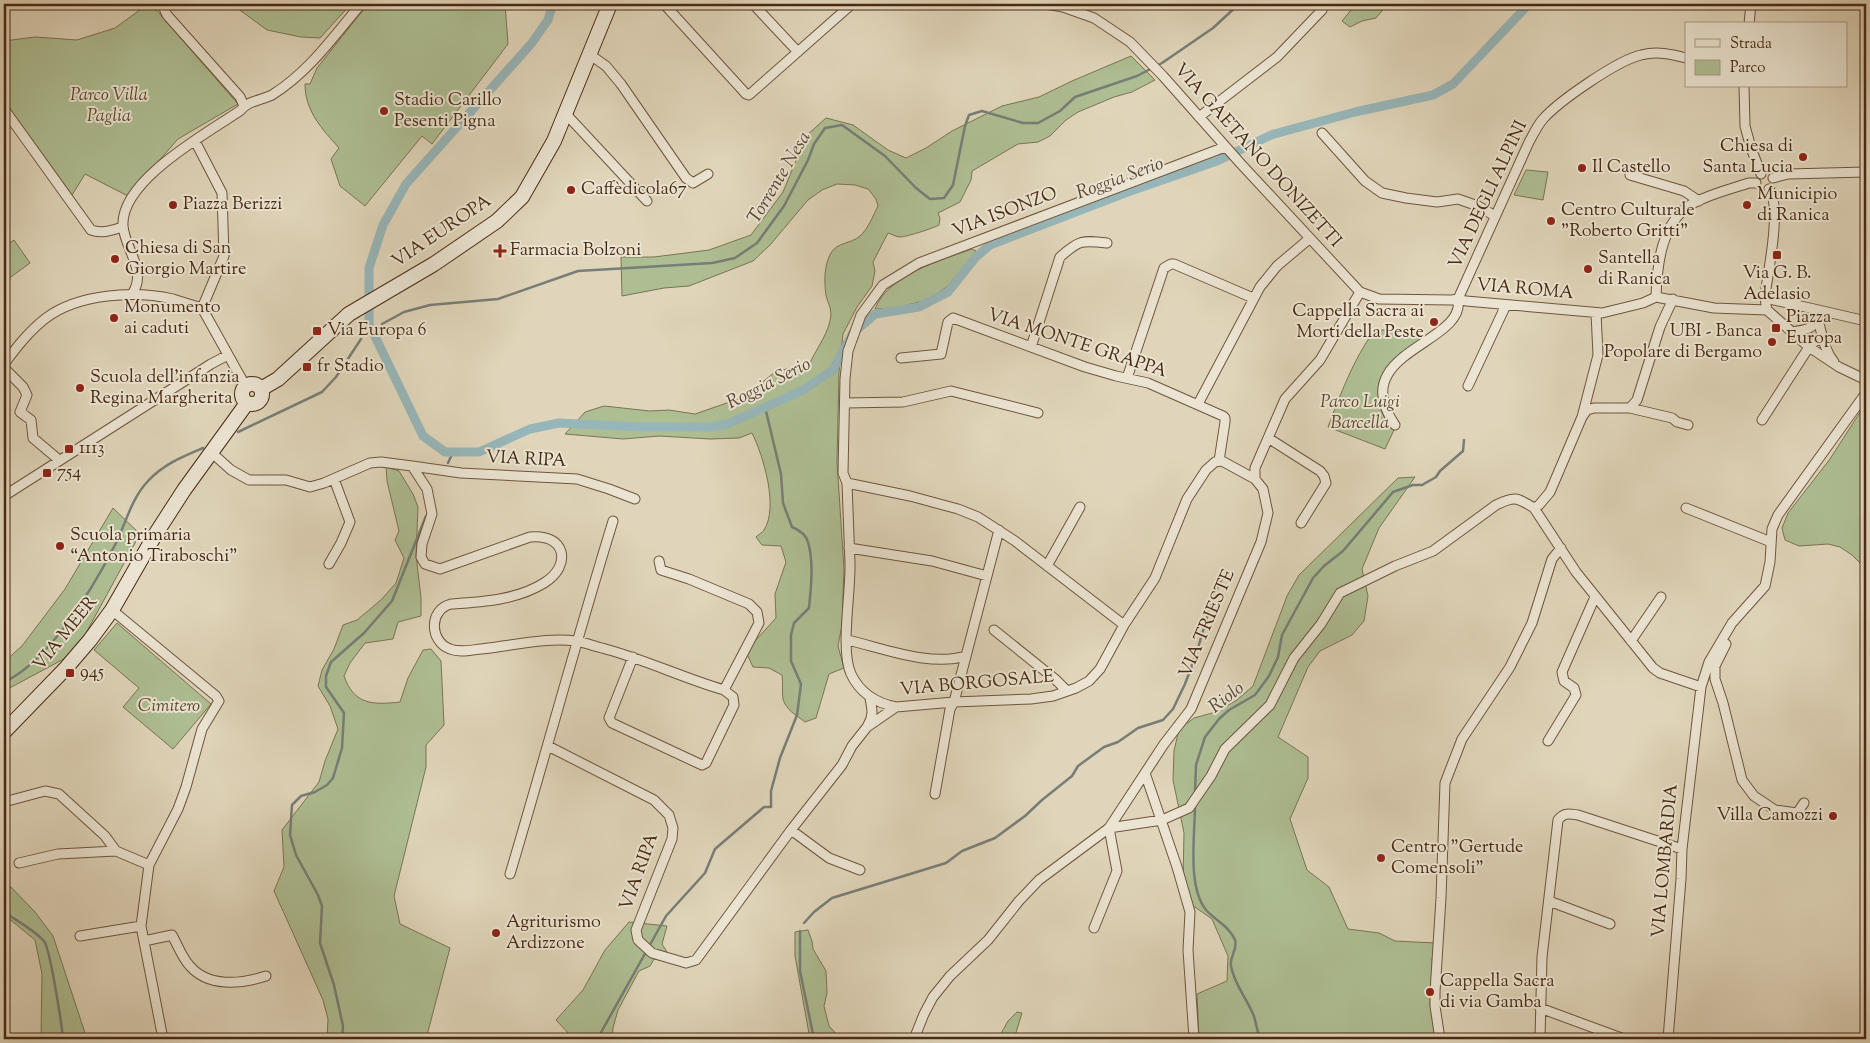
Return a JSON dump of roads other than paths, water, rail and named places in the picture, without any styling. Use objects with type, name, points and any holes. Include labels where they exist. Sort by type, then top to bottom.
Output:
[{"type":"street","points":[[162,4],[167,15],[240,97],[244,106]]},
{"type":"street","points":[[132,294],[138,286],[139,278],[123,227],[124,216],[129,202],[143,182],[162,162],[241,110],[244,106],[270,96],[295,78],[315,60],[361,4]]},
{"type":"street","name":"VIA EUROPA","points":[[261,389],[278,379],[341,321],[362,305],[434,264],[497,221],[522,197],[554,141],[610,4]]},
{"type":"street","points":[[664,4],[746,94],[749,95],[852,4]]},
{"type":"street","points":[[753,4],[798,52]]},
{"type":"street","name":"VIA GAETANO DONIZETTI","points":[[1046,4],[1063,7],[1094,18],[1130,42],[1163,76],[1309,239],[1360,292]]},
{"type":"street","points":[[1749,22],[1751,4]]},
{"type":"street","points":[[1199,117],[1277,57],[1322,10]]},
{"type":"street","name":"VIA DEGLI ALPINI","points":[[1395,425],[1390,417],[1384,398],[1384,382],[1388,374],[1408,352],[1449,325],[1459,309],[1458,299],[1529,142],[1542,120],[1565,98],[1627,59],[1656,53],[1673,54],[1685,58]]},
{"type":"street","points":[[589,54],[606,66],[621,84],[686,178],[693,184],[708,174]]},
{"type":"street","points":[[1744,88],[1745,126],[1760,188],[1769,189]]},
{"type":"street","points":[[4,109],[91,230],[98,232],[123,227]]},
{"type":"street","points":[[566,114],[648,201]]},
{"type":"street","points":[[1322,133],[1365,181],[1382,193],[1437,202],[1458,199],[1478,206],[1495,216]]},
{"type":"street","points":[[195,141],[222,192],[224,256],[202,308]]},
{"type":"street","name":"VIA ISONZO","points":[[845,403],[848,351],[861,315],[884,285],[919,264],[1226,147]]},
{"type":"street","points":[[1773,178],[1788,174],[1866,172]]},
{"type":"street","points":[[1769,189],[1773,184],[1773,178],[1768,173],[1749,183],[1690,205],[1677,217],[1663,243],[1658,263],[1656,297],[1714,308],[1767,310],[1809,347],[1839,367],[1866,380]]},
{"type":"street","points":[[1630,175],[1684,190],[1699,201]]},
{"type":"street","points":[[1767,310],[1765,298],[1771,264],[1774,206],[1772,193],[1769,189]]},
{"type":"street","points":[[1198,404],[1253,298],[1278,266],[1309,239]]},
{"type":"street","points":[[1031,347],[1060,257],[1071,247],[1083,241],[1107,243]]},
{"type":"street","points":[[1127,378],[1164,268],[1167,266],[1174,264],[1253,298]]},
{"type":"street","points":[[1219,461],[1255,478],[1255,468],[1285,399],[1320,360],[1360,292]]},
{"type":"street","name":"VIA ROMA","points":[[1360,292],[1379,299],[1458,299],[1596,313],[1642,303],[1656,297]]},
{"type":"street","points":[[4,364],[19,344],[47,317],[83,300],[132,294],[171,299],[202,308],[246,387],[243,395],[247,403],[259,402],[262,396],[261,389],[253,385],[246,387]]},
{"type":"street","points":[[1765,298],[1816,313],[1866,321]]},
{"type":"street","points":[[1630,408],[1637,400],[1660,327],[1674,299]]},
{"type":"street","points":[[1468,386],[1506,305]]},
{"type":"street","points":[[1534,508],[1550,492],[1582,417],[1598,355],[1596,313]]},
{"type":"street","points":[[1792,332],[1811,328],[1816,324],[1816,313]]},
{"type":"street","points":[[1816,313],[1826,350],[1839,367]]},
{"type":"street","name":"VIA MONTE GRAPPA","points":[[901,358],[941,354],[948,322],[953,318],[1085,367],[1148,382],[1225,418],[1224,438],[1219,461]]},
{"type":"street","points":[[1762,420],[1809,347],[1821,336]]},
{"type":"street","points":[[4,496],[228,355]]},
{"type":"street","points":[[4,368],[23,387],[28,395],[20,412],[30,420],[33,438],[59,460]]},
{"type":"street","points":[[896,707],[879,703],[864,692],[851,674],[847,654],[850,564],[847,483],[843,473],[845,403],[903,402],[951,391],[1038,413]]},
{"type":"street","points":[[1804,803],[1797,813],[1775,810],[1754,796],[1742,780],[1724,703],[1715,679],[1715,666],[1732,634],[1732,623],[1764,586],[1770,562],[1772,529],[1778,515],[1866,393]]},
{"type":"street","points":[[1587,396],[1594,408]]},
{"type":"street","name":"VIA MEER","points":[[4,732],[72,661],[112,610],[155,535],[211,452],[247,403]]},
{"type":"street","points":[[1582,417],[1587,410],[1594,408],[1630,408],[1672,418],[1677,422],[1688,425]]},
{"type":"street","points":[[1268,438],[1320,471],[1326,479],[1326,483],[1301,524]]},
{"type":"street","name":"VIA RIPA","points":[[211,452],[231,470],[249,480],[286,480],[315,487],[370,463],[381,462],[462,473],[577,480],[609,488],[635,499]]},
{"type":"street","name":"VIA BORGOSALE","points":[[866,727],[896,707],[1053,696],[1089,680],[1100,668],[1124,625],[1155,578],[1187,499],[1211,464],[1219,461]]},
{"type":"street","points":[[412,466],[427,489],[432,514],[422,544],[421,557],[425,564],[440,569],[530,537],[542,536],[553,541],[560,549],[563,560],[560,569],[554,576],[527,592],[509,598],[444,606],[438,610],[434,624],[435,632],[444,646],[458,651],[546,641],[576,641],[633,657],[724,690],[734,697],[734,705],[706,762],[702,765],[612,723],[609,718],[633,657]]},
{"type":"street","name":"VIA TRIESTE","points":[[1109,828],[1145,773],[1191,710],[1261,542],[1268,513],[1263,489],[1255,478]]},
{"type":"street","points":[[329,564],[350,522],[334,479]]},
{"type":"street","points":[[847,483],[958,509],[978,517],[999,530],[1124,625]]},
{"type":"street","points":[[914,1039],[933,997],[950,976],[988,940],[1019,901],[1039,880],[1109,828],[1162,820],[1190,806],[1211,776],[1225,749],[1270,705],[1294,658],[1321,624],[1340,593],[1395,566],[1434,551],[1496,505],[1506,500],[1519,499],[1534,508],[1595,597],[1653,668],[1660,673],[1701,686]]},
{"type":"street","points":[[1047,566],[1080,507]]},
{"type":"street","points":[[1686,508],[1772,542]]},
{"type":"street","points":[[510,874],[548,746],[576,641],[613,521]]},
{"type":"street","points":[[935,794],[950,709],[954,702],[999,530]]},
{"type":"street","points":[[849,548],[932,561],[987,576]]},
{"type":"street","points":[[1440,1039],[1435,992],[1441,898],[1445,783],[1462,739],[1510,667],[1532,623],[1552,559],[1561,548]]},
{"type":"street","points":[[659,561],[660,570],[750,604],[757,612],[759,622],[724,690]]},
{"type":"street","points":[[1548,741],[1576,695],[1574,688],[1564,681],[1562,672],[1595,597]]},
{"type":"street","points":[[1631,641],[1661,597]]},
{"type":"street","points":[[112,610],[216,696],[218,701],[202,729],[178,809],[149,865],[141,926],[163,1039]]},
{"type":"street","name":"VIA LOMBARDIA","points":[[1668,1039],[1682,849],[1701,686],[1709,662],[1732,623]]},
{"type":"street","points":[[994,630],[1055,679],[1067,691]]},
{"type":"street","points":[[847,640],[930,659],[953,660],[966,656]]},
{"type":"street","name":"VIA BORGOSALE","points":[[705,947],[790,830],[823,791],[872,718],[873,711],[870,698]]},
{"type":"street","name":"VIA RIPA","points":[[548,746],[654,800],[669,814],[673,828],[672,839],[636,930],[638,940],[652,953],[686,963],[696,960],[705,947]]},
{"type":"street","points":[[1145,773],[1162,820],[1190,912],[1188,950],[1194,1039]]},
{"type":"street","points":[[4,802],[45,791],[59,794],[105,836],[116,850],[149,865]]},
{"type":"street","points":[[1540,1039],[1542,957],[1558,820],[1562,815],[1568,813],[1578,815],[1682,849]]},
{"type":"street","points":[[1094,928],[1117,871],[1109,828]]},
{"type":"street","points":[[790,830],[829,858],[860,870]]},
{"type":"street","points":[[19,863],[58,854],[116,850]]},
{"type":"street","points":[[1549,901],[1610,924]]},
{"type":"street","points":[[80,936],[141,926]]},
{"type":"street","points":[[144,941],[172,935],[189,966],[207,979],[234,983],[266,976]]},
{"type":"street","points":[[1540,1008],[1624,1039]]},
{"type":"waterway","name":"Roggia Serio","points":[[553,4],[548,20],[531,44],[406,184],[383,225],[369,268],[369,324],[423,436],[445,452],[479,452],[530,429],[559,423],[643,427],[710,427],[728,424],[803,390],[833,370],[853,333],[875,314],[919,307],[948,292],[976,257],[990,245],[1125,193],[1217,161],[1271,135],[1355,112],[1433,95],[1453,84],[1529,4]]},
{"type":"waterway","name":"Torrente Nesa","points":[[382,324],[404,312],[430,305],[498,299],[578,271],[712,263],[735,258],[757,243],[784,206],[808,160],[814,144],[825,128],[842,125],[885,156],[916,188],[930,199],[944,198],[953,185],[969,115],[982,111],[1023,123],[1038,123],[1060,111],[1075,97],[1137,76],[1162,63],[1213,28],[1239,4]]},
{"type":"waterway","name":"Torrente Nesa","points":[[238,432],[322,392],[336,377],[361,339]]},
{"type":"waterway","points":[[595,1039],[599,1036],[666,916],[705,873],[715,849],[764,807],[771,807],[771,791],[780,758],[797,715],[801,684],[791,661],[791,635],[794,623],[809,608],[811,558],[806,537],[792,527],[783,503],[781,474],[765,407]]},
{"type":"waterway","name":"Riolo","points":[[1195,792],[1196,765],[1205,737],[1229,710],[1255,695],[1269,676],[1278,657],[1282,635],[1313,578],[1324,566],[1343,551],[1393,492],[1413,485],[1422,485],[1436,477],[1440,471],[1463,451],[1464,440]]},
{"type":"waterway","name":"Torrente Nesa","points":[[4,682],[21,672],[37,658],[68,622],[95,582],[142,488],[167,465],[203,448]]},
{"type":"waterway","points":[[448,463],[453,452]]},
{"type":"waterway","points":[[342,1039],[343,1026],[334,985],[320,943],[322,906],[296,855],[290,835],[292,805],[301,796],[315,792],[327,785],[333,778],[342,748],[344,713],[326,687],[326,676],[331,662],[364,633],[392,601],[426,516]]},
{"type":"waterway","points":[[1198,648],[1212,600],[1223,576]]},
{"type":"waterway","points":[[804,923],[814,912],[832,898],[946,863],[962,851],[995,838],[1025,816],[1072,776],[1078,766],[1104,747],[1118,742],[1138,728],[1163,720],[1173,709],[1195,657]]},
{"type":"waterway","name":"Riolo","points":[[1195,805],[1193,860],[1196,888],[1206,910],[1233,935],[1236,943],[1231,960],[1233,973],[1237,985],[1253,1014],[1261,1039]]},
{"type":"waterway","points":[[4,912],[44,941],[52,972],[63,1039]]},
{"type":"waterway","points":[[800,931],[800,971],[814,1039]]},
{"type":"place","name":"Stadio Carillo Pesenti Pigna","points":[[384,111]]},
{"type":"place","name":"Chiesa di Santa Lucia","points":[[1803,157]]},
{"type":"place","name":"Il Castello","points":[[1582,168]]},
{"type":"place","name":"Caffèdicola67","points":[[571,190]]},
{"type":"place","name":"Piazza Berizzi","points":[[173,205]]},
{"type":"place","name":"Municipio di Ranica","points":[[1747,205]]},
{"type":"place","name":"Centro Culturale \"Roberto Gritti\"","points":[[1551,221]]},
{"type":"place","name":"Farmacia Bolzoni","points":[[500,251]]},
{"type":"place","name":"Via G. B. Adelasio","points":[[1777,255]]},
{"type":"place","name":"Chiesa di San Giorgio Martire","points":[[115,259]]},
{"type":"place","name":"Santella di Ranica","points":[[1588,269]]},
{"type":"place","name":"Monumento ai caduti","points":[[114,318]]},
{"type":"place","name":"Cappella Sacra ai Morti della Peste","points":[[1434,322]]},
{"type":"place","name":"Piazza Europa","points":[[1776,328]]},
{"type":"place","name":"Via Europa 6","points":[[317,331]]},
{"type":"place","name":"UBI - Banca Popolare di Bergamo","points":[[1772,342]]},
{"type":"place","name":"fr Stadio","points":[[307,367]]},
{"type":"place","name":"Scuola dell’infanzia Regina Margherita","points":[[80,388]]},
{"type":"place","name":"1113","points":[[69,449]]},
{"type":"place","name":"754","points":[[47,473]]},
{"type":"place","name":"Scuola primaria “Antonio Tiraboschi”","points":[[60,546]]},
{"type":"place","name":"945","points":[[70,673]]},
{"type":"place","name":"Villa Camozzi","points":[[1833,816]]},
{"type":"place","name":"Centro \"Gertude Comensoli\"","points":[[1381,858]]},
{"type":"place","name":"Agriturismo Ardizzone","points":[[496,933]]},
{"type":"place","name":"Cappella Sacra di via Gamba","points":[[1430,992]]},
{"type":"park label","name":"Parco Villa Paglia","points":[[109,106]]},
{"type":"park label","name":"Parco Luigi Barcella","points":[[1360,413]]},
{"type":"park label","name":"Cimitero","points":[[169,707]]}]
